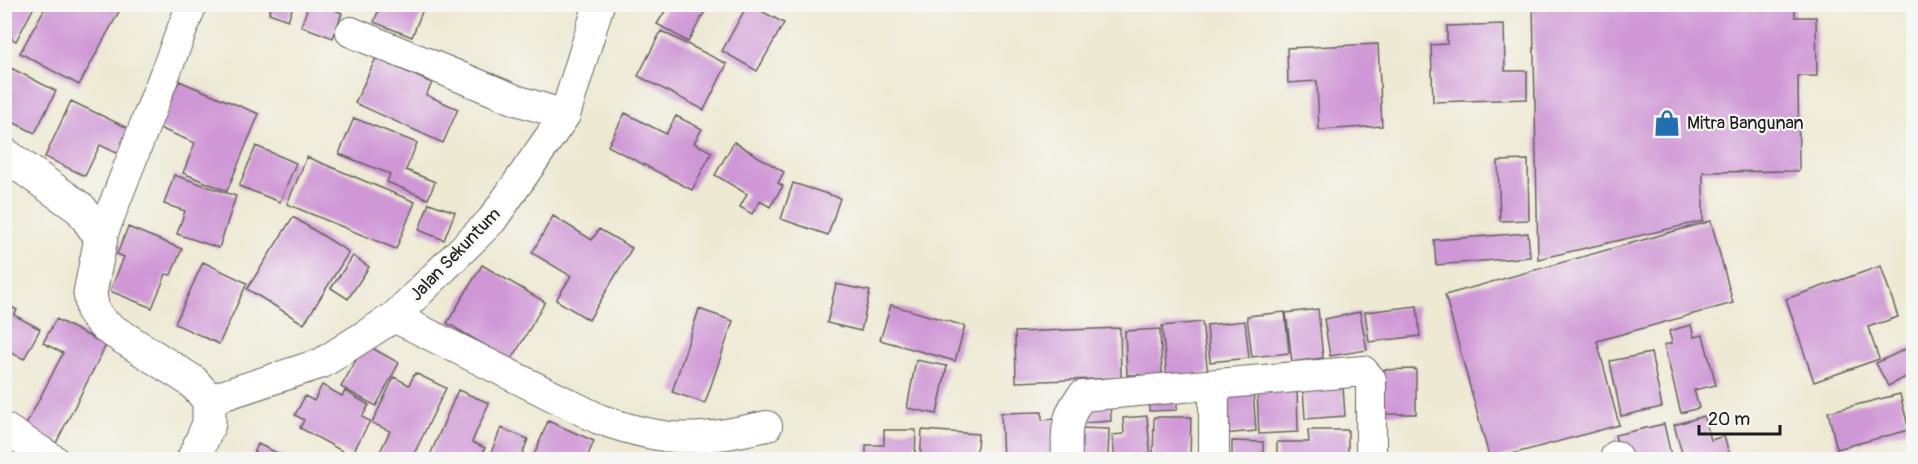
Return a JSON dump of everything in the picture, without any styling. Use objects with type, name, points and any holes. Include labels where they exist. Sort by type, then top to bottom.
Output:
[{"type":"street","points":[[192,4],[101,238],[90,293],[93,312],[105,326],[192,381],[209,400],[209,424],[193,459]]},
{"type":"street","name":"Jalan Sekuntum","points":[[209,400],[322,363],[394,317],[492,220],[565,115],[599,4]]},
{"type":"street","points":[[351,32],[516,100],[565,115]]},
{"type":"street","points":[[4,154],[81,208],[101,238]]},
{"type":"street","points":[[394,317],[599,419],[632,431],[662,438],[712,438],[767,426]]},
{"type":"street","points":[[1067,459],[1066,431],[1072,407],[1082,396],[1363,371],[1371,380],[1371,459]]},
{"type":"street","points":[[1214,385],[1214,459]]},
{"type":"street","points":[[4,428],[54,459]]},
{"type":"building","points":[[4,4],[29,4],[34,7],[16,41],[4,35]]},
{"type":"building","points":[[47,4],[122,6],[79,85],[20,53]]},
{"type":"building","points":[[272,4],[294,4],[288,20],[269,13]]},
{"type":"building","points":[[309,4],[320,4],[342,13],[333,38],[301,26]]},
{"type":"building","points":[[381,4],[425,4],[412,37],[374,22]]},
{"type":"building","points":[[661,4],[709,4],[688,42],[657,24],[667,8]]},
{"type":"building","points":[[748,4],[784,23],[757,71],[722,51]]},
{"type":"building","name":"Mitra Bangunan","points":[[1533,4],[1795,4],[1795,17],[1816,17],[1817,76],[1798,76],[1799,171],[1703,172],[1703,221],[1538,259]]},
{"type":"building","points":[[1504,24],[1505,71],[1527,71],[1527,99],[1433,102],[1431,45],[1447,44],[1447,26]]},
{"type":"building","points":[[661,31],[727,64],[704,110],[638,76]]},
{"type":"building","points":[[1378,44],[1382,126],[1319,130],[1317,81],[1288,83],[1287,48]]},
{"type":"building","points":[[376,58],[432,83],[426,95],[458,109],[443,143],[355,103]]},
{"type":"building","points":[[11,68],[56,91],[35,133],[4,118],[4,80]]},
{"type":"building","points":[[179,81],[259,114],[227,191],[183,173],[195,143],[159,128]]},
{"type":"building","points":[[71,101],[130,129],[119,154],[100,145],[85,176],[45,157]]},
{"type":"building","points":[[625,113],[666,134],[676,116],[702,129],[694,143],[712,152],[692,190],[608,146]]},
{"type":"building","points":[[354,118],[417,143],[406,170],[435,182],[428,199],[387,182],[390,174],[339,154]]},
{"type":"building","points":[[734,142],[784,172],[778,183],[783,186],[770,207],[760,201],[752,214],[740,207],[747,194],[715,175]]},
{"type":"building","points":[[256,146],[296,163],[280,202],[239,186]]},
{"type":"building","points":[[307,157],[415,202],[396,249],[287,204]]},
{"type":"building","points":[[1528,160],[1529,220],[1500,221],[1498,161]]},
{"type":"building","points":[[174,175],[236,196],[219,248],[177,234],[185,211],[164,204]]},
{"type":"building","points":[[793,183],[840,198],[828,235],[781,219]]},
{"type":"building","points":[[429,203],[455,212],[444,240],[419,230]]},
{"type":"building","points":[[553,216],[592,240],[599,229],[632,248],[589,320],[556,300],[571,276],[532,253]]},
{"type":"building","points":[[293,217],[349,252],[304,324],[247,289]]},
{"type":"building","points":[[1711,221],[1733,303],[1597,341],[1619,425],[1490,460],[1445,295]]},
{"type":"building","points":[[128,227],[182,249],[171,275],[166,274],[152,308],[110,291],[124,257],[117,254]]},
{"type":"building","points":[[1528,233],[1530,257],[1436,265],[1434,240]]},
{"type":"building","points":[[353,256],[369,267],[348,299],[331,288]]},
{"type":"building","points":[[203,262],[247,283],[219,344],[175,324]]},
{"type":"building","points":[[482,265],[545,302],[511,361],[447,323]]},
{"type":"building","points":[[1881,266],[1898,317],[1868,327],[1879,359],[1814,382],[1786,299]]},
{"type":"building","points":[[836,284],[870,291],[861,331],[827,323]]},
{"type":"building","points":[[4,303],[17,310],[14,315],[40,329],[24,359],[4,349]]},
{"type":"building","points":[[891,305],[965,326],[955,361],[880,340]]},
{"type":"building","points":[[1417,306],[1420,336],[1369,342],[1365,312]]},
{"type":"building","points":[[699,309],[733,321],[705,403],[672,392]]},
{"type":"building","points":[[1318,309],[1323,358],[1292,362],[1286,313]]},
{"type":"building","points":[[1285,312],[1289,353],[1252,357],[1247,316]]},
{"type":"building","points":[[1360,312],[1367,350],[1330,356],[1324,319]]},
{"type":"building","points":[[56,319],[106,345],[56,443],[25,427],[63,353],[43,343]]},
{"type":"building","points":[[1245,321],[1249,358],[1210,362],[1207,325]]},
{"type":"building","points":[[1202,322],[1208,374],[1167,378],[1162,326]]},
{"type":"building","points":[[1691,325],[1694,337],[1703,335],[1716,385],[1694,390],[1699,408],[1681,413],[1664,345],[1672,343],[1669,331]]},
{"type":"building","points":[[1120,328],[1121,378],[1016,382],[1015,332]]},
{"type":"building","points":[[1160,329],[1162,374],[1158,374],[1159,383],[1142,384],[1141,375],[1127,375],[1125,331]]},
{"type":"building","points":[[365,344],[399,363],[376,406],[341,387]]},
{"type":"building","points":[[1914,345],[1914,373],[1888,386],[1876,363]]},
{"type":"building","points":[[1651,353],[1662,407],[1621,416],[1610,361]]},
{"type":"building","points":[[916,360],[947,366],[937,414],[907,408]]},
{"type":"building","points":[[1416,369],[1416,414],[1378,414],[1378,370]]},
{"type":"building","points":[[415,373],[446,388],[411,460],[376,460],[390,431],[372,423],[394,377],[409,385]]},
{"type":"building","points":[[322,385],[342,396],[345,391],[369,405],[362,417],[370,421],[351,456],[300,428],[304,420],[295,415],[305,396],[314,401]]},
{"type":"building","points":[[1343,387],[1345,416],[1305,419],[1303,389]]},
{"type":"building","points":[[1297,389],[1298,432],[1259,434],[1257,390]]},
{"type":"building","points":[[458,390],[489,403],[472,442],[485,448],[480,460],[428,460]]},
{"type":"building","points":[[1253,390],[1256,431],[1223,434],[1219,394]]},
{"type":"building","points":[[1177,394],[1177,410],[1149,411],[1149,395]]},
{"type":"building","points":[[1900,394],[1909,430],[1837,449],[1828,412]]},
{"type":"building","points":[[1110,399],[1111,421],[1082,423],[1081,401]]},
{"type":"building","points":[[1042,412],[1042,420],[1055,419],[1056,460],[1003,460],[1001,413]]},
{"type":"building","points":[[1147,416],[1151,460],[1115,460],[1112,435],[1124,434],[1123,418]]},
{"type":"building","points":[[1704,416],[1711,440],[1724,436],[1730,457],[1721,460],[1684,460],[1674,425]]},
{"type":"building","points":[[1154,417],[1191,417],[1190,459],[1153,459]]},
{"type":"building","points":[[548,421],[594,441],[586,460],[532,460]]},
{"type":"building","points":[[1664,424],[1672,460],[1621,460],[1615,435]]},
{"type":"building","points":[[501,428],[528,439],[520,460],[488,460]]},
{"type":"building","points":[[1078,428],[1109,429],[1108,459],[1077,458]]},
{"type":"building","points":[[884,430],[916,430],[915,460],[866,460],[866,445],[884,445]]},
{"type":"building","points":[[922,430],[978,434],[976,460],[920,460]]},
{"type":"building","points":[[1308,430],[1348,430],[1348,460],[1277,460],[1277,442],[1309,442]]},
{"type":"building","points":[[1232,441],[1263,442],[1263,460],[1232,460]]},
{"type":"building","points":[[258,444],[292,460],[251,460]]},
{"type":"place","name":"Mitra Bangunan","points":[[1667,123]]}]
